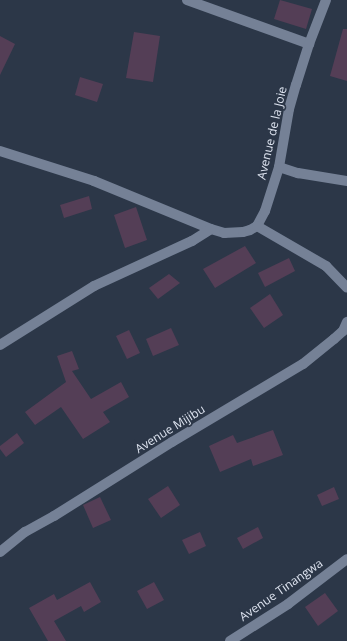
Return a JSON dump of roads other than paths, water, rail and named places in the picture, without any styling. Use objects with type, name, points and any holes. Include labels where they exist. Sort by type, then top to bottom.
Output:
[{"type":"street","points":[[187,0],[309,44]]},
{"type":"street","name":"Avenue de la Joie","points":[[257,226],[262,220],[278,167],[290,109],[309,44],[326,0]]},
{"type":"street","points":[[0,151],[94,181],[224,233],[243,232],[257,226],[326,266],[347,288]]},
{"type":"street","points":[[278,167],[298,173],[347,181]]},
{"type":"street","points":[[0,346],[94,286],[192,241],[211,229]]},
{"type":"street","name":"Avenue Mijibu","points":[[0,552],[25,532],[54,516],[172,442],[303,364],[343,331],[347,322]]},
{"type":"street","name":"Avenue Tinangwa","points":[[230,641],[288,604],[347,558]]}]
